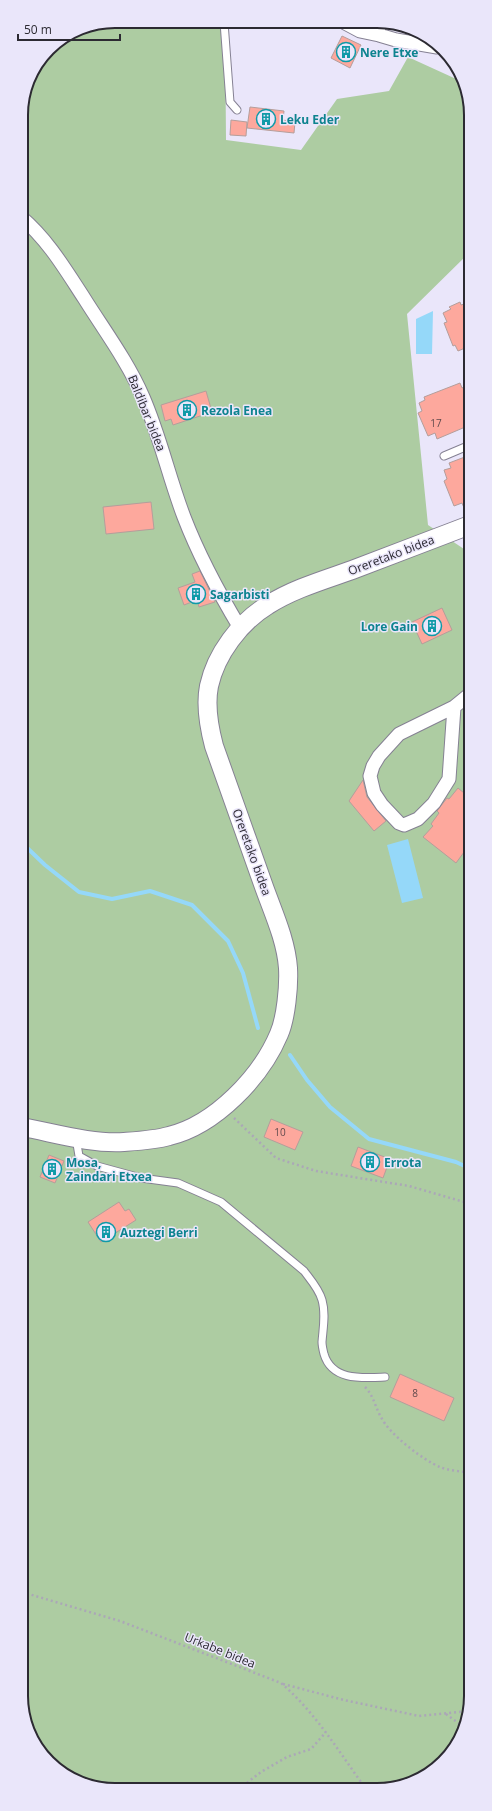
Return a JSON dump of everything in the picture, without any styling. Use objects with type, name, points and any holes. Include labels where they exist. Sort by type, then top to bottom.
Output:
[{"type":"main road","name":"Oreretako bidea","points":[[28,1128],[76,1138],[122,1142],[169,1136],[189,1128],[223,1108],[250,1082],[265,1061],[280,1033],[286,1001],[288,968],[280,930],[214,746],[209,724],[209,687],[215,670],[225,648],[240,628],[269,604],[303,588],[464,527]]},
{"type":"street","points":[[355,28],[360,31],[379,29],[396,40],[429,46]]},
{"type":"street","name":"Baldibar bidea","points":[[28,224],[60,259],[126,364],[143,396],[184,517],[220,596],[240,628]]},
{"type":"street","points":[[454,707],[449,779],[434,803],[418,819],[404,825],[399,824],[382,805],[374,793],[370,776],[373,766],[379,756],[399,734],[454,707],[464,699]]},
{"type":"lane","points":[[224,28],[230,102],[237,110]]},
{"type":"lane","points":[[444,456],[464,448]]},
{"type":"lane","points":[[76,1138],[79,1156],[97,1166],[141,1178],[178,1183],[221,1202],[304,1271],[322,1300],[324,1323],[322,1344],[327,1362],[340,1374],[357,1378],[385,1377]]},
{"type":"path","points":[[223,1108],[276,1158],[316,1171],[409,1186],[464,1202]]},
{"type":"path","points":[[357,1378],[370,1392],[381,1418],[391,1430],[427,1460],[442,1468],[464,1471]]},
{"type":"path","name":"Urkabe bidea","points":[[28,1594],[120,1621],[281,1683],[295,1695],[326,1732],[362,1783]]},
{"type":"path","points":[[281,1683],[344,1700],[419,1716],[462,1712]]},
{"type":"path","points":[[446,1714],[459,1724]]},
{"type":"path","points":[[247,1783],[261,1772],[287,1757],[311,1749],[326,1732]]},
{"type":"green space","points":[[109,28],[225,28],[226,140],[301,150],[337,99],[389,91],[408,57],[455,78],[461,93],[464,115],[464,258],[407,314],[428,525],[464,549],[464,1702],[461,1718],[455,1734],[449,1744],[430,1765],[415,1774],[394,1781],[377,1783],[115,1783],[93,1780],[62,1765],[43,1744],[37,1734],[31,1718],[28,1696],[28,109],[31,93],[37,77],[46,62],[67,43],[77,37],[93,31]]},
{"type":"water","points":[[433,311],[432,354],[416,354],[416,319]]},
{"type":"water","points":[[408,839],[423,898],[402,903],[387,845]]},
{"type":"building","name":"Nere Etxe","points":[[342,36],[361,45],[350,68],[331,58]]},
{"type":"building","name":"Leku Eder","points":[[250,107],[284,111],[283,120],[295,122],[294,133],[247,128]]},
{"type":"building","points":[[231,120],[247,122],[246,136],[230,135]]},
{"type":"building","points":[[460,302],[461,305],[464,304],[464,348],[458,351],[455,345],[453,346],[444,323],[447,322],[443,313],[451,309],[449,307]]},
{"type":"building","points":[[460,383],[462,388],[464,387],[464,428],[437,439],[435,433],[428,436],[418,413],[422,411],[419,403],[425,400],[424,397]]},
{"type":"building","name":"Rezola Enea","points":[[206,391],[212,412],[173,425],[171,419],[165,421],[161,405]]},
{"type":"building","points":[[464,457],[464,508],[462,503],[454,506],[444,481],[447,479],[444,470],[451,468],[449,463]]},
{"type":"building","points":[[151,502],[154,529],[106,534],[103,507]]},
{"type":"building","name":"Sagarbisti","points":[[200,571],[215,602],[199,607],[197,600],[184,605],[178,588],[195,582],[192,574]]},
{"type":"building","name":"Lore Gain","points":[[442,608],[452,630],[422,644],[412,622]]},
{"type":"building","points":[[363,780],[367,797],[386,821],[374,831],[349,801]]},
{"type":"building","points":[[458,788],[464,793],[464,852],[456,863],[423,837],[433,826],[431,824],[439,813],[437,811],[447,798],[449,799]]},
{"type":"building","points":[[271,1119],[303,1132],[295,1150],[264,1137]]},
{"type":"building","name":"Errota","points":[[358,1147],[390,1159],[383,1178],[351,1166]]},
{"type":"building","name":"Mosa, Zaindari Etxea","points":[[49,1155],[64,1161],[55,1183],[40,1177]]},
{"type":"building","name":"Auztegi Berri","points":[[119,1202],[125,1211],[129,1209],[136,1220],[101,1242],[88,1222]]},
{"type":"building","points":[[400,1374],[454,1398],[444,1421],[390,1397]]},
{"type":"waterway","points":[[28,849],[45,865],[79,892],[112,899],[150,891],[192,905],[228,941],[243,973],[258,1028]]},
{"type":"waterway","points":[[290,1055],[307,1080],[330,1107],[369,1139],[456,1162],[464,1166]]},
{"type":"place","name":"Nere Etxe","points":[[346,52]]},
{"type":"place","name":"Leku Eder","points":[[266,119]]},
{"type":"place","name":"Rezola Enea","points":[[187,410]]},
{"type":"place","name":"Sagarbisti","points":[[196,594]]},
{"type":"place","name":"Lore Gain","points":[[432,626]]},
{"type":"place","name":"Errota","points":[[370,1162]]},
{"type":"place","name":"Mosa, Zaindari Etxea","points":[[52,1169]]},
{"type":"place","name":"Auztegi Berri","points":[[106,1232]]}]
